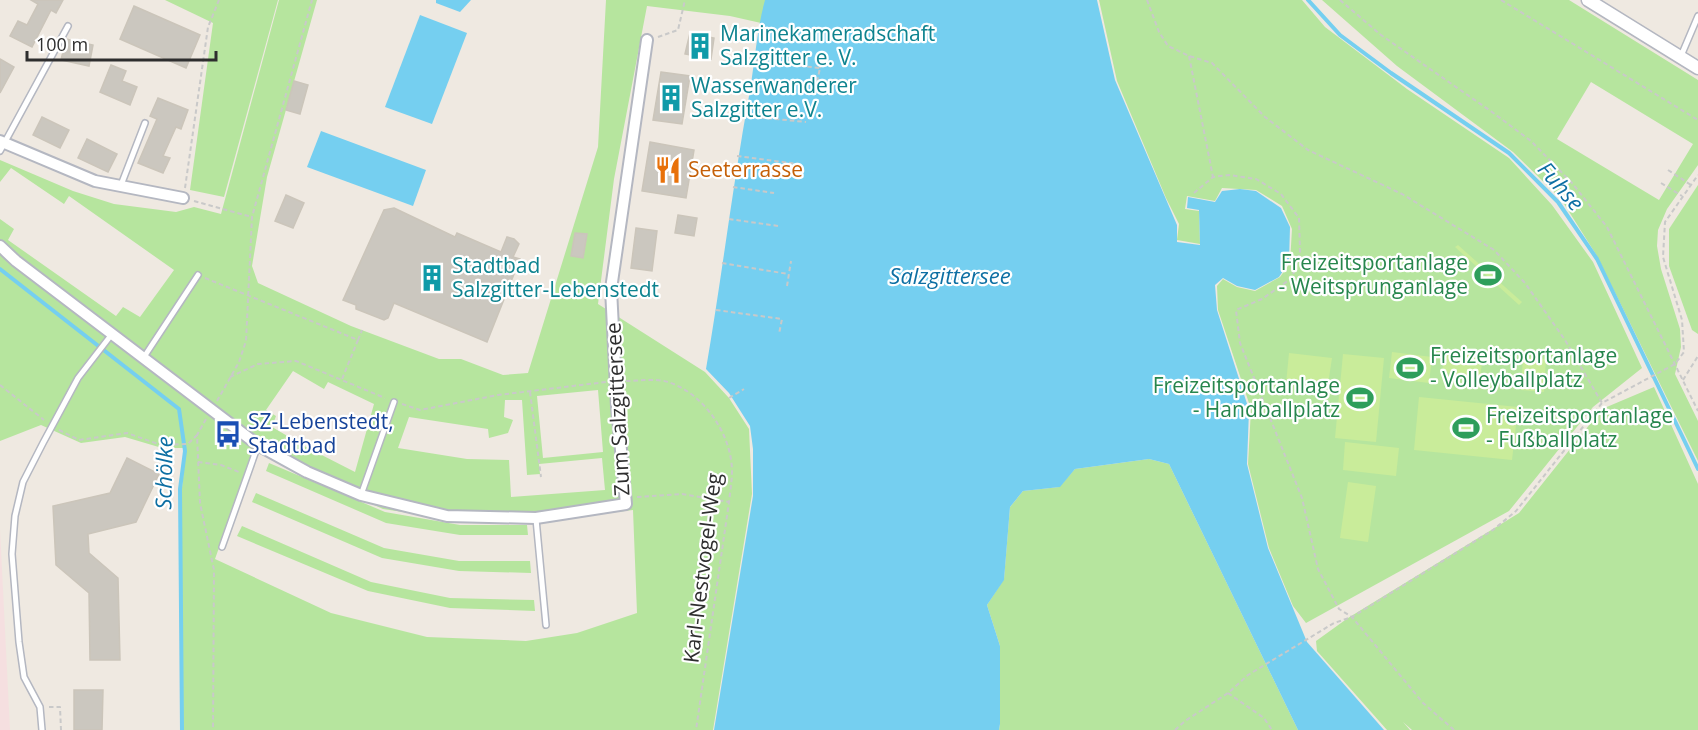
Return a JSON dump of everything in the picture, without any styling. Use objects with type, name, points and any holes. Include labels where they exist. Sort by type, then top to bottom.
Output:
[{"type":"street","points":[[1588,0],[1607,9],[1698,68]]},
{"type":"street","name":"Zum Salzgittersee","points":[[0,246],[109,338],[144,357],[258,445],[307,472],[361,495],[447,516],[536,518],[626,504],[621,469],[611,289],[647,40]]},
{"type":"street","points":[[2,145],[95,181],[183,198]]},
{"type":"lane","points":[[1681,57],[1698,16]]},
{"type":"lane","points":[[2,145],[68,26]]},
{"type":"lane","points":[[121,187],[145,123]]},
{"type":"lane","points":[[144,357],[198,275]]},
{"type":"lane","points":[[42,730],[40,707],[24,677],[12,554],[15,516],[23,482],[78,378],[109,338]]},
{"type":"lane","points":[[361,495],[394,402]]},
{"type":"lane","points":[[222,547],[258,445]]},
{"type":"lane","points":[[536,518],[546,625]]},
{"type":"path","points":[[219,0],[208,27],[183,198],[252,217]]},
{"type":"path","points":[[0,385],[53,426],[79,440],[127,433],[160,445],[173,445],[188,444],[197,435],[239,362],[246,341],[252,217],[312,0]]},
{"type":"path","points":[[647,40],[678,30],[685,0]]},
{"type":"path","points":[[1147,0],[1159,32],[1168,46],[1212,63],[1266,117],[1308,150],[1402,194],[1494,250],[1525,283],[1565,340],[1602,403]]},
{"type":"path","points":[[1340,0],[1381,35],[1531,141],[1572,183],[1607,227],[1698,411]]},
{"type":"path","points":[[1501,0],[1698,120]]},
{"type":"path","points":[[817,82],[823,51]]},
{"type":"path","points":[[1189,56],[1213,177]]},
{"type":"path","points":[[755,61],[820,68]]},
{"type":"path","points":[[745,116],[806,122]]},
{"type":"path","points":[[738,156],[798,164]]},
{"type":"path","points":[[1668,170],[1690,185]]},
{"type":"path","points":[[1194,193],[1213,177],[1229,175],[1256,179],[1281,194],[1299,218],[1300,252],[1292,278],[1262,299],[1236,310],[1240,343],[1302,498],[1318,569],[1339,609],[1352,617],[1423,703],[1454,730]]},
{"type":"path","points":[[1175,730],[1228,693],[1248,675],[1334,623],[1352,617],[1493,530],[1516,511],[1602,403],[1674,366],[1684,352],[1682,320],[1663,257],[1665,222],[1698,175]]},
{"type":"path","points":[[1661,183],[1682,196]]},
{"type":"path","points":[[733,187],[774,193]]},
{"type":"path","points":[[729,219],[778,226]]},
{"type":"path","points":[[787,286],[790,261]]},
{"type":"path","points":[[722,263],[788,274]]},
{"type":"path","points":[[198,275],[358,340]]},
{"type":"path","points":[[716,310],[782,319],[779,334]]},
{"type":"path","points":[[342,379],[362,330]]},
{"type":"path","points":[[1683,380],[1698,356]]},
{"type":"path","name":"Karl-Nestvogel-Weg","points":[[230,377],[258,364],[296,361],[394,402],[420,410],[498,395],[518,395],[615,380],[666,381],[693,394],[705,404],[717,424],[732,468],[696,730]]},
{"type":"path","points":[[729,398],[744,388]]},
{"type":"path","points":[[530,392],[541,477]]},
{"type":"path","points":[[197,435],[200,503],[214,570],[213,730]]},
{"type":"path","points":[[198,462],[221,465],[248,475]]},
{"type":"path","points":[[626,498],[682,494],[729,502]]},
{"type":"path","points":[[1228,693],[1263,718],[1272,730]]},
{"type":"path","points":[[40,707],[60,707],[61,730]]},
{"type":"shaded area","points":[[0,530],[10,730],[0,730]]},
{"type":"green space","points":[[165,0],[278,0],[224,197],[190,190],[213,23]]},
{"type":"green space","points":[[279,0],[317,0],[267,177],[252,266],[258,283],[351,326],[439,359],[461,359],[503,375],[528,373],[598,147],[606,0],[766,0],[761,23],[730,16],[647,6],[614,179],[598,304],[705,372],[729,398],[749,429],[752,494],[713,730],[182,730],[182,488],[186,448],[162,448],[125,437],[81,443],[41,425],[0,441],[0,219],[14,229],[8,240],[116,316],[123,307],[140,317],[174,270],[69,196],[64,204],[11,168],[0,182],[0,160],[73,191],[114,204],[176,212],[194,207],[221,214]],"holes":[[[293,371],[324,389],[328,382],[374,404],[355,472],[272,427],[276,416],[266,410]],[[598,390],[603,452],[543,458],[537,396]],[[505,400],[522,400],[527,475],[540,474],[539,464],[602,458],[605,490],[511,497],[509,460],[467,459],[398,448],[409,417],[488,429],[489,438],[508,433],[513,420],[504,417]],[[254,449],[383,509],[449,519],[527,523],[633,510],[637,613],[577,633],[526,641],[427,637],[331,613],[215,559]]]},
{"type":"green space","points":[[1099,0],[1302,0],[1325,27],[1407,89],[1509,158],[1552,205],[1593,262],[1642,368],[1593,407],[1509,511],[1306,623],[1293,606],[1269,548],[1248,464],[1251,409],[1218,310],[1217,286],[1223,279],[1237,287],[1255,291],[1280,277],[1290,263],[1292,229],[1282,206],[1256,190],[1222,188],[1215,201],[1187,196],[1185,209],[1199,211],[1200,244],[1177,240],[1179,224],[1117,81]]},
{"type":"green space","points":[[1322,0],[1569,0],[1698,80],[1698,165],[1667,209],[1658,230],[1657,246],[1661,269],[1680,329],[1681,347],[1675,374],[1698,421],[1698,461],[1597,256],[1561,199],[1513,152],[1397,66]],"holes":[[[1591,82],[1693,144],[1659,200],[1557,139]]]},
{"type":"green space","points":[[1698,185],[1698,334],[1692,330],[1669,266],[1669,229]]},
{"type":"green space","name":"Freizeitsportanlage - Weitsprunganlage","points":[[1458,245],[1522,302],[1519,305],[1455,247]]},
{"type":"green space","points":[[1445,351],[1483,356],[1480,377],[1442,372]]},
{"type":"green space","name":"Freizeitsportanlage - Volleyballplatz","points":[[1392,352],[1432,357],[1429,383],[1389,378]]},
{"type":"green space","points":[[1289,353],[1332,358],[1327,391],[1286,384]]},
{"type":"green space","name":"Freizeitsportanlage - Handballplatz","points":[[1343,354],[1384,358],[1376,442],[1335,438]]},
{"type":"green space","points":[[1523,357],[1546,359],[1544,392],[1521,390]]},
{"type":"green space","points":[[1654,387],[1698,484],[1698,730],[1412,730],[1403,722],[1410,730],[1387,730],[1317,651],[1316,641],[1348,618],[1519,513],[1602,409]]},
{"type":"green space","name":"Freizeitsportanlage - Fußballplatz","points":[[1419,397],[1518,407],[1512,460],[1414,450]]},
{"type":"green space","points":[[1345,442],[1399,448],[1396,476],[1343,470]]},
{"type":"green space","points":[[1149,459],[1169,464],[1298,730],[999,730],[1000,646],[987,605],[1004,579],[1010,507],[1023,491],[1059,487],[1075,469]]},
{"type":"green space","points":[[269,463],[385,512],[460,525],[527,525],[528,535],[460,535],[386,523],[266,471]]},
{"type":"green space","points":[[1348,482],[1376,486],[1368,542],[1340,538]]},
{"type":"green space","points":[[256,493],[384,548],[459,561],[530,561],[531,573],[459,571],[382,558],[252,502]]},
{"type":"green space","points":[[242,526],[371,582],[450,598],[534,600],[535,611],[450,608],[368,591],[237,536]]},
{"type":"water","points":[[436,0],[471,0],[460,12],[436,3]]},
{"type":"water","name":"Salzgittersee","points":[[765,0],[1097,0],[1115,80],[1177,225],[1177,242],[1200,245],[1199,210],[1187,208],[1188,197],[1215,202],[1222,191],[1240,189],[1256,191],[1281,208],[1290,227],[1289,262],[1279,277],[1255,290],[1237,286],[1223,278],[1215,285],[1217,310],[1249,410],[1247,464],[1268,548],[1307,642],[1384,730],[1298,730],[1169,464],[1149,459],[1075,469],[1060,487],[1023,491],[1010,507],[1004,580],[987,605],[1000,646],[999,730],[714,730],[753,496],[753,449],[750,426],[729,393],[706,369]]},
{"type":"water","points":[[420,15],[467,33],[432,124],[385,107]]},
{"type":"water","points":[[321,131],[426,170],[413,206],[307,167]]},
{"type":"building","points":[[31,0],[63,0],[56,13],[51,10],[32,47],[10,36],[18,21],[27,25],[38,4]]},
{"type":"building","points":[[134,6],[200,35],[186,68],[120,39]]},
{"type":"building","name":"Marinekameradschaft Salzgitter e. V.","points":[[690,33],[714,38],[711,59],[685,54]]},
{"type":"building","points":[[66,39],[93,45],[89,66],[61,60]]},
{"type":"building","points":[[0,59],[14,67],[0,93]]},
{"type":"building","points":[[111,65],[126,71],[122,81],[137,87],[130,105],[100,92]]},
{"type":"building","name":"Wasserwanderer Salzgitter e.V.","points":[[661,72],[690,76],[682,124],[653,120]]},
{"type":"building","points":[[294,81],[308,85],[300,114],[286,110]]},
{"type":"building","points":[[158,98],[188,110],[181,129],[176,127],[163,156],[170,158],[163,173],[138,163],[157,119],[150,116]]},
{"type":"building","points":[[42,117],[69,130],[60,148],[33,135]]},
{"type":"building","points":[[87,139],[117,154],[108,172],[78,158]]},
{"type":"building","name":"Seeterrasse","points":[[650,142],[694,150],[686,198],[642,191]]},
{"type":"building","points":[[286,195],[304,203],[293,228],[275,221]]},
{"type":"building","name":"Stadtbad Salzgitter-Lebenstedt","points":[[394,208],[455,237],[457,233],[501,252],[507,237],[519,244],[513,257],[520,259],[487,342],[394,303],[388,318],[384,320],[356,309],[356,305],[343,300],[384,210]]},
{"type":"building","points":[[678,215],[697,218],[694,236],[675,233]]},
{"type":"building","points":[[636,228],[657,231],[652,271],[631,268]]},
{"type":"building","points":[[575,233],[587,234],[583,258],[571,256]]},
{"type":"building","points":[[127,458],[159,474],[136,522],[88,534],[89,553],[118,578],[120,660],[90,660],[89,593],[56,565],[53,506],[110,493]]},
{"type":"building","points":[[74,690],[103,690],[102,730],[74,730]]},
{"type":"waterway","name":"Fuhse","points":[[1308,0],[1340,35],[1391,73],[1509,153],[1558,202],[1597,259],[1698,469]]},
{"type":"waterway","name":"Schölke","points":[[0,269],[179,409],[185,451],[180,489],[182,730]]},
{"type":"place","name":"Marinekameradschaft Salzgitter e. V.","points":[[700,46]]},
{"type":"place","name":"Wasserwanderer Salzgitter e.V.","points":[[671,98]]},
{"type":"place","name":"Seeterrasse","points":[[668,170]]},
{"type":"place","name":"Freizeitsportanlage - Weitsprunganlage","points":[[1488,275]]},
{"type":"place","name":"Stadtbad Salzgitter-Lebenstedt","points":[[432,278]]},
{"type":"place","name":"Freizeitsportanlage - Volleyballplatz","points":[[1410,368]]},
{"type":"place","name":"Freizeitsportanlage - Handballplatz","points":[[1360,398]]},
{"type":"place","name":"Freizeitsportanlage - Fußballplatz","points":[[1466,428]]},
{"type":"place","name":"SZ-Lebenstedt, Stadtbad","points":[[228,434]]}]
